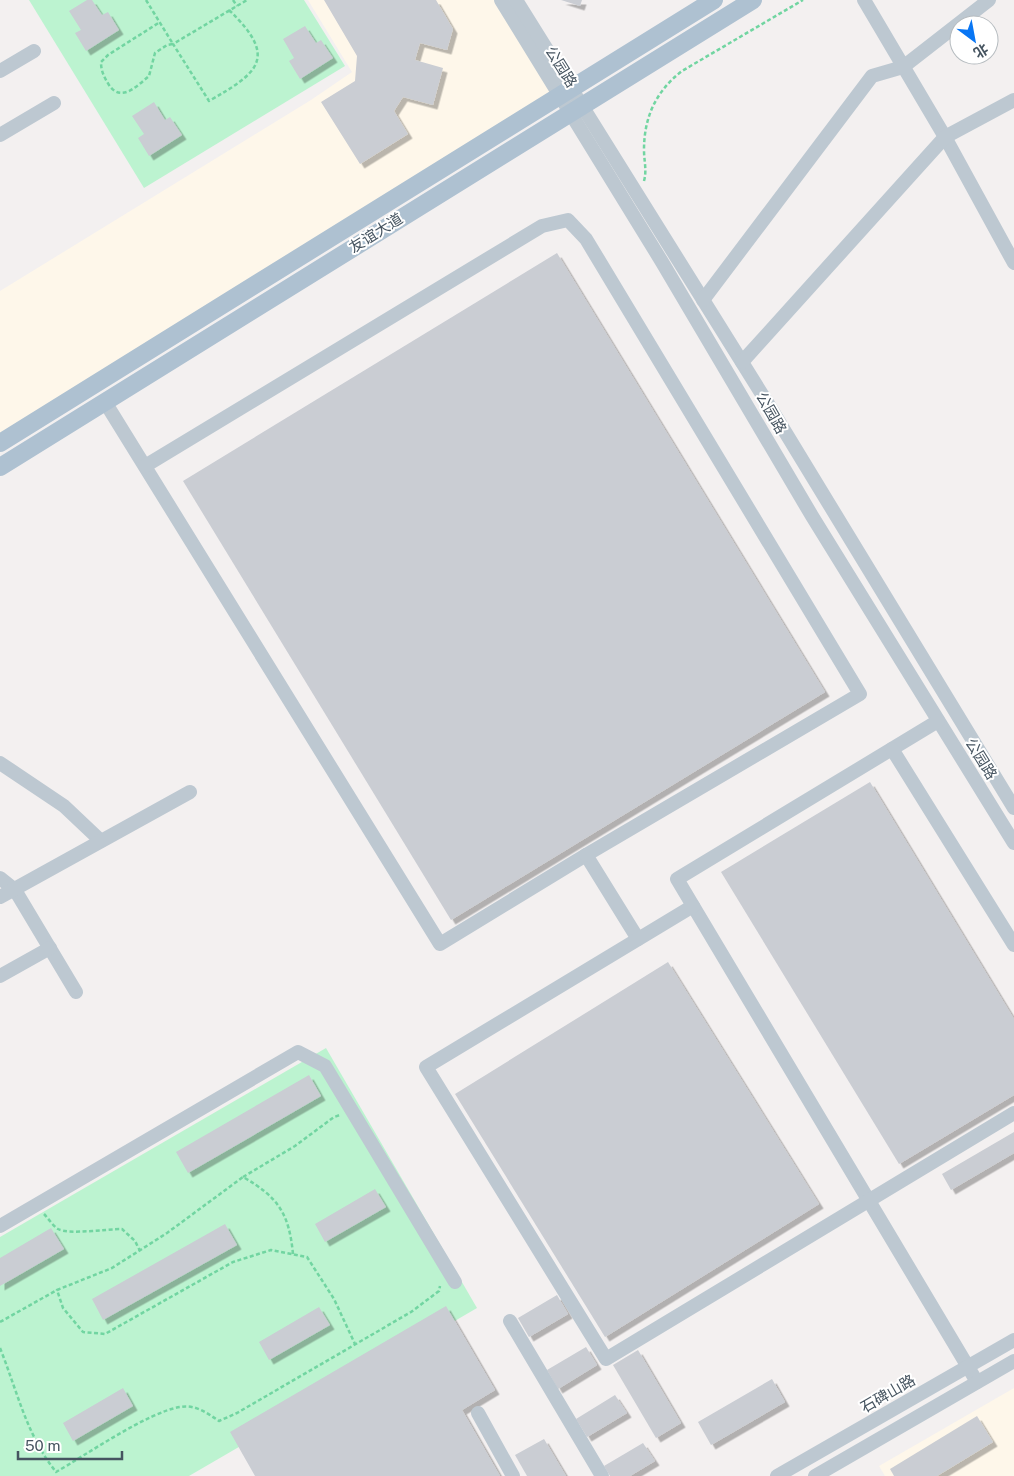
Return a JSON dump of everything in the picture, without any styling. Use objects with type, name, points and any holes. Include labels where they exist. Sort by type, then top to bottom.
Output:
[{"type":"main road","name":"友谊大道","points":[[0,443],[714,0]]},
{"type":"main road","name":"友谊大道","points":[[0,467],[753,0]]},
{"type":"street","name":"公园路","points":[[501,0],[576,110],[812,516],[1014,843]]},
{"type":"street","points":[[516,0],[565,92]]},
{"type":"street","points":[[864,0],[945,137],[1014,264]]},
{"type":"street","points":[[703,300],[872,76],[903,67],[989,0]]},
{"type":"street","points":[[0,71],[34,51]]},
{"type":"street","points":[[742,362],[945,137],[1014,100]]},
{"type":"street","points":[[0,135],[54,103]]},
{"type":"street","points":[[576,110],[703,300],[742,362],[1014,808]]},
{"type":"street","points":[[105,402],[440,944],[586,855],[860,694],[586,239],[568,220],[542,226],[145,466]]},
{"type":"street","points":[[938,721],[677,879],[977,1382]]},
{"type":"street","points":[[892,749],[1014,945]]},
{"type":"street","points":[[0,763],[64,806],[101,841]]},
{"type":"street","points":[[0,898],[190,792]]},
{"type":"street","points":[[586,855],[638,939]]},
{"type":"street","points":[[0,878],[16,890],[76,992]]},
{"type":"street","points":[[693,906],[426,1067],[606,1359],[1014,1114]]},
{"type":"street","points":[[0,976],[50,948]]},
{"type":"street","points":[[0,1226],[298,1052],[325,1066],[455,1282]]},
{"type":"street","points":[[510,1321],[602,1476]]},
{"type":"street","name":"石碑山路","points":[[777,1476],[1014,1340]]},
{"type":"street","points":[[815,1476],[1014,1361]]},
{"type":"street","points":[[478,1413],[513,1476]]},
{"type":"path","points":[[146,0],[209,101],[249,75],[258,62],[257,50],[250,36],[229,10]]},
{"type":"path","points":[[233,0],[237,6]]},
{"type":"path","points":[[160,22],[100,62],[101,72],[110,88],[118,94],[124,94],[149,76],[155,53],[167,45],[174,44],[247,0]]},
{"type":"path","points":[[643,187],[647,171],[644,147],[648,120],[652,107],[667,83],[682,71],[803,0]]},
{"type":"path","points":[[0,1322],[57,1290],[112,1268],[243,1177],[295,1146],[334,1116],[344,1114]]},
{"type":"path","points":[[243,1177],[266,1190],[284,1212],[291,1236],[293,1254]]},
{"type":"path","points":[[37,1204],[57,1229],[73,1233],[95,1229],[122,1229],[140,1250]]},
{"type":"path","points":[[57,1290],[63,1308],[83,1332],[105,1334],[233,1262],[271,1250],[308,1257],[334,1299],[355,1344]]},
{"type":"path","points":[[0,1348],[29,1430],[45,1458],[56,1472],[149,1419],[180,1407],[203,1410],[219,1421],[237,1413],[410,1312],[439,1291],[441,1284]]},
{"type":"shaded area","points":[[308,0],[497,0],[556,92],[0,438],[0,291],[311,100],[352,72]]},
{"type":"shaded area","points":[[1014,1388],[1014,1476],[885,1476],[879,1466]]},
{"type":"green space","points":[[29,0],[304,0],[345,66],[144,188]]},
{"type":"green space","points":[[326,1048],[477,1308],[189,1476],[0,1476],[0,1237]]},
{"type":"building","points":[[87,0],[92,0],[102,15],[108,12],[119,30],[86,51],[75,33],[81,30],[69,11]]},
{"type":"building","points":[[324,0],[436,0],[453,29],[447,50],[420,43],[415,60],[443,68],[433,105],[403,97],[394,111],[408,134],[360,164],[321,102],[355,81],[357,56]]},
{"type":"building","points":[[561,0],[582,0],[580,6]]},
{"type":"building","points":[[305,26],[316,43],[321,40],[333,58],[300,79],[289,61],[294,58],[283,39]]},
{"type":"building","points":[[154,102],[165,120],[170,117],[182,135],[149,156],[138,138],[144,134],[132,116]]},
{"type":"building","points":[[557,253],[825,692],[451,920],[183,481]]},
{"type":"building","points":[[870,782],[1014,1019],[1014,1095],[899,1164],[721,872]]},
{"type":"building","points":[[668,962],[819,1204],[605,1337],[455,1094]]},
{"type":"building","points":[[309,1075],[321,1096],[188,1173],[176,1152]]},
{"type":"building","points":[[1014,1132],[1014,1153],[951,1190],[942,1174]]},
{"type":"building","points":[[375,1189],[386,1207],[325,1242],[315,1224]]},
{"type":"building","points":[[225,1224],[237,1245],[103,1320],[92,1299]]},
{"type":"building","points":[[51,1228],[64,1249],[0,1286],[0,1258]]},
{"type":"building","points":[[557,1295],[568,1314],[529,1337],[518,1318]]},
{"type":"building","points":[[446,1306],[495,1390],[462,1410],[500,1476],[255,1476],[230,1432]]},
{"type":"building","points":[[319,1307],[330,1325],[269,1360],[259,1342]]},
{"type":"building","points":[[586,1347],[597,1365],[558,1389],[547,1370]]},
{"type":"building","points":[[638,1350],[681,1423],[656,1438],[613,1365]]},
{"type":"building","points":[[772,1379],[785,1402],[711,1445],[698,1422]]},
{"type":"building","points":[[123,1388],[133,1406],[73,1441],[63,1423]]},
{"type":"building","points":[[615,1395],[627,1413],[587,1437],[576,1419]]},
{"type":"building","points":[[977,1416],[993,1442],[937,1476],[894,1476],[890,1469]]},
{"type":"building","points":[[544,1439],[566,1476],[527,1476],[515,1455]]},
{"type":"building","points":[[643,1443],[655,1461],[630,1476],[610,1476],[604,1466]]}]
